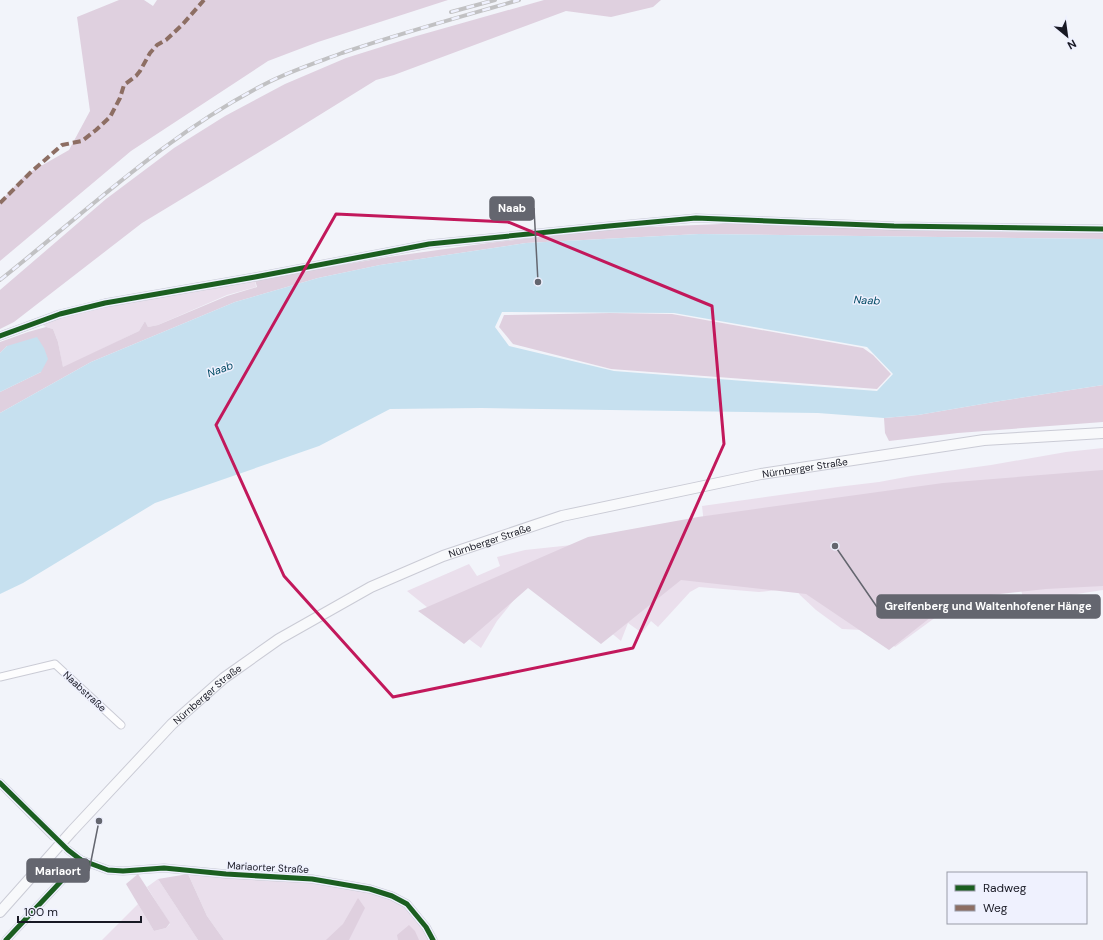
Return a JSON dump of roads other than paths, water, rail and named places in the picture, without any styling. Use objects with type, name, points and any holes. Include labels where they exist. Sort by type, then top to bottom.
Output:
[{"type":"main road","name":"Nürnberger Straße","points":[[0,912],[72,831],[172,724],[224,678],[279,638],[371,587],[443,556],[562,516],[754,476],[984,440],[1103,433]]},
{"type":"street","points":[[0,336],[60,314],[105,304],[429,244],[609,226],[696,218],[894,226],[1103,229]]},
{"type":"street","name":"Naabstraße","points":[[0,678],[56,664],[122,725]]},
{"type":"street","points":[[0,783],[54,836]]},
{"type":"street","points":[[6,940],[80,860],[68,850]]},
{"type":"street","name":"Mariaorter Straße","points":[[80,860],[108,870],[123,871],[164,868],[226,874],[312,879],[370,889],[392,896],[407,904],[426,927],[433,940]]},
{"type":"water","points":[[699,234],[1103,239],[1103,385],[918,415],[884,418],[818,413],[481,408],[390,409],[319,446],[155,503],[23,583],[0,594],[0,413],[91,362],[235,302],[318,278],[380,265],[526,243]],"holes":[[[502,312],[674,313],[867,347],[893,374],[877,391],[614,371],[509,346],[495,327]]]},
{"type":"water","points":[[37,337],[44,348],[48,359],[41,372],[0,392],[0,353],[7,346]]},
{"type":"railway","points":[[451,12],[495,0]]},
{"type":"railway","points":[[0,280],[163,148],[232,102],[269,82],[306,66],[342,53],[430,25],[519,0]]},
{"type":"place","name":"Naab","points":[[538,282]]},
{"type":"place","name":"Greifenberg und Waltenhofener Hänge","points":[[835,546]]},
{"type":"place","name":"Mariaort","points":[[99,821]]}]
